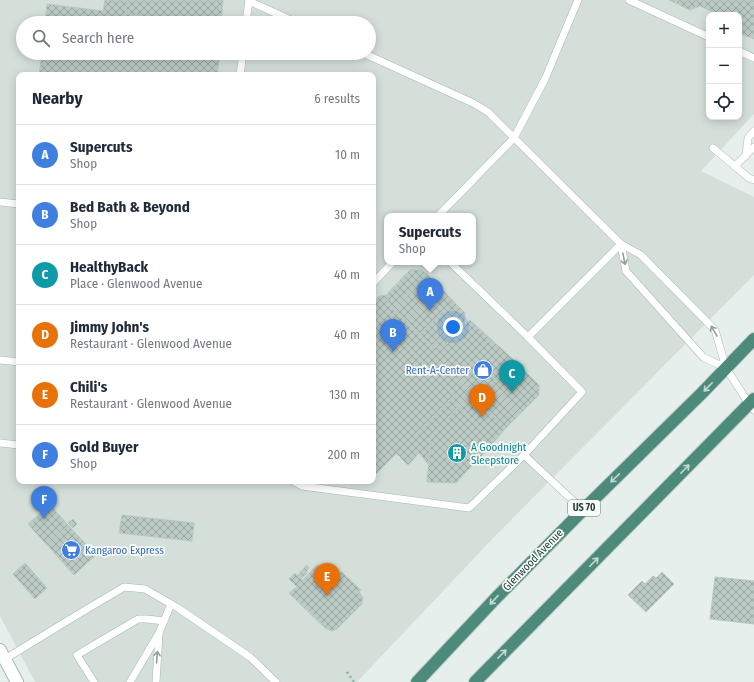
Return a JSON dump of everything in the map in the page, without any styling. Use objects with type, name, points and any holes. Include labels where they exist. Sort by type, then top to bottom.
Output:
[{"type":"highway","name":"Glenwood Avenue","points":[[417,682],[582,510],[702,393],[754,339]]},
{"type":"highway","points":[[475,682],[752,404]]},
{"type":"street","points":[[2,654],[17,682]]},
{"type":"lane","points":[[247,16],[249,0],[282,16]]},
{"type":"lane","points":[[441,213],[514,138],[545,79],[578,0]]},
{"type":"lane","points":[[629,0],[706,36]]},
{"type":"lane","points":[[742,52],[754,58]]},
{"type":"lane","points":[[376,59],[473,103],[488,112],[620,244],[641,255],[715,330],[726,368],[752,404]]},
{"type":"lane","points":[[240,72],[242,60]]},
{"type":"lane","points":[[746,155],[748,138],[754,131]]},
{"type":"lane","points":[[735,166],[754,147]]},
{"type":"lane","points":[[713,148],[749,178],[754,180]]},
{"type":"lane","points":[[0,202],[16,204]]},
{"type":"lane","points":[[528,337],[620,244]]},
{"type":"lane","points":[[620,244],[626,271],[703,357],[726,368]]},
{"type":"lane","points":[[376,279],[390,265]]},
{"type":"lane","points":[[298,484],[302,486],[469,508],[524,455],[582,392],[528,337],[453,265]]},
{"type":"lane","points":[[0,360],[16,362]]},
{"type":"lane","points":[[0,443],[16,445]]},
{"type":"lane","points":[[524,455],[582,510]]},
{"type":"lane","points":[[2,654],[72,618],[124,587],[145,589],[171,604],[250,657],[276,682]]},
{"type":"lane","points":[[130,682],[159,633],[171,604]]},
{"type":"lane","points":[[94,682],[77,655],[138,619],[164,621]]},
{"type":"lane","points":[[156,682],[159,633]]},
{"type":"path","points":[[347,672],[354,682]]},
{"type":"shaded area","points":[[0,0],[754,0],[754,114],[701,171],[754,197],[754,275],[497,534],[357,682],[35,682],[0,616]]},
{"type":"building","points":[[105,0],[127,0],[125,14],[140,16],[46,16],[47,4],[103,11]]},
{"type":"building","points":[[127,0],[223,0],[222,16],[140,16],[125,14]]},
{"type":"building","points":[[669,0],[754,0],[754,39],[742,34],[742,12],[713,12],[700,6],[690,10]]},
{"type":"building","points":[[41,60],[219,60],[217,72],[39,72]]},
{"type":"building","points":[[410,270],[421,270],[428,275],[395,309],[389,304],[386,295]]},
{"type":"building","points":[[428,275],[441,288],[407,321],[395,309]]},
{"type":"building","points":[[441,288],[453,301],[419,334],[407,321]]},
{"type":"building","points":[[386,295],[389,304],[431,346],[443,348],[470,320],[494,342],[487,342],[460,368],[459,379],[471,392],[431,436],[428,464],[419,453],[408,465],[396,453],[454,395],[376,313],[376,300],[379,296]]},
{"type":"building","points":[[453,301],[465,313],[431,346],[419,334]]},
{"type":"building","points":[[376,313],[454,395],[376,474]]},
{"type":"building","points":[[465,313],[464,327],[443,348],[431,346]]},
{"type":"building","name":"Rent-A-Center","points":[[487,342],[494,342],[515,361],[478,398],[459,379],[460,368]]},
{"type":"building","points":[[515,361],[539,385],[539,395],[533,401],[503,372]]},
{"type":"building","points":[[503,372],[533,401],[519,415],[490,386]]},
{"type":"building","points":[[490,386],[519,415],[506,428],[478,398]]},
{"type":"building","points":[[471,392],[506,428],[493,443],[458,407]]},
{"type":"building","name":"A Goodnight Sleepstore","points":[[458,407],[493,443],[456,483],[427,482],[431,436]]},
{"type":"building","points":[[50,505],[59,515],[37,534],[28,524]]},
{"type":"building","points":[[59,515],[68,525],[47,545],[37,534]]},
{"type":"building","points":[[122,515],[194,523],[192,541],[119,533]]},
{"type":"building","points":[[73,519],[77,524],[73,528],[68,523]]},
{"type":"building","name":"Kangaroo Express","points":[[68,525],[96,555],[74,575],[47,545]]},
{"type":"building","points":[[25,563],[47,588],[35,599],[13,574]]},
{"type":"building","points":[[307,565],[309,568],[306,572],[307,573],[301,579],[302,581],[317,565],[322,570],[325,567],[336,577],[342,572],[361,590],[359,591],[363,598],[361,605],[337,629],[332,631],[325,628],[289,593],[297,587],[289,579],[295,573],[297,576]]},
{"type":"building","points":[[662,572],[674,584],[646,612],[628,595],[642,581],[645,584],[653,576],[656,578]]},
{"type":"building","points":[[715,577],[754,581],[754,624],[710,619]]},
{"type":"place","name":"Supercuts","points":[[430,311]]},
{"type":"place","name":"Bed Bath & Beyond","points":[[393,352]]},
{"type":"place","name":"Rent-A-Center","points":[[483,370]]},
{"type":"place","name":"HealthyBack","points":[[512,393]]},
{"type":"place","name":"Jimmy John's","points":[[482,417]]},
{"type":"place","name":"A Goodnight Sleepstore","points":[[457,453]]},
{"type":"place","name":"Gold Buyer","points":[[44,519]]},
{"type":"place","name":"Kangaroo Express","points":[[71,550]]},
{"type":"place","name":"Chili's","points":[[327,596]]}]
